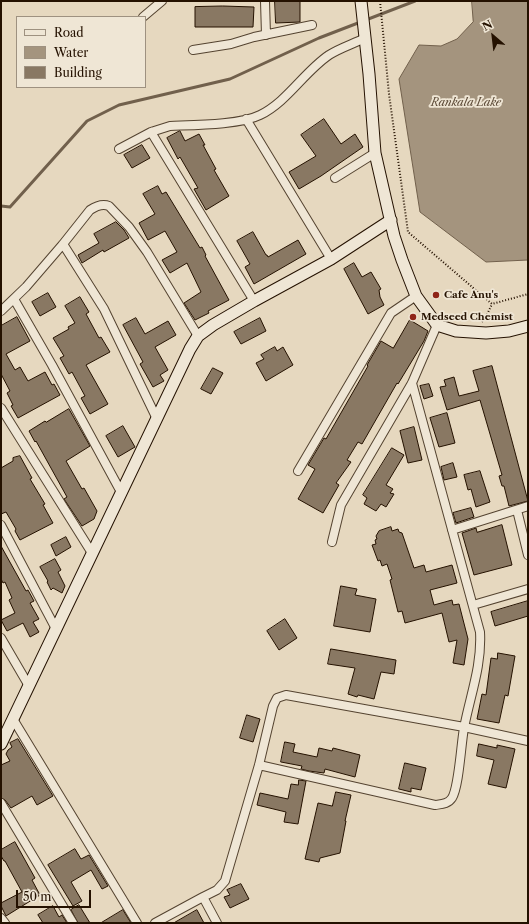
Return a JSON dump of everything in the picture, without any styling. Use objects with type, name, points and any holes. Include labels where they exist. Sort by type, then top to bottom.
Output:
[{"type":"street","points":[[145,16],[162,1]]},
{"type":"street","points":[[265,1],[266,35]]},
{"type":"street","points":[[362,1],[375,153],[394,236],[416,296],[437,325],[456,331],[486,333],[509,331],[528,326]]},
{"type":"street","points":[[193,50],[231,44],[283,30],[312,26]]},
{"type":"street","points":[[119,149],[151,132],[170,126],[252,118],[268,110],[328,55],[365,38]]},
{"type":"street","points":[[246,119],[331,259]]},
{"type":"street","points":[[151,132],[254,301]]},
{"type":"street","points":[[335,178],[375,153]]},
{"type":"street","points":[[1,311],[26,287],[90,210],[94,207],[105,205],[109,206],[129,227],[147,252],[198,336]]},
{"type":"street","points":[[1,744],[190,349],[198,336],[213,325],[254,301],[331,259],[391,220]]},
{"type":"street","points":[[63,244],[104,310],[157,419]]},
{"type":"street","points":[[298,471],[392,313],[416,296]]},
{"type":"street","points":[[14,299],[52,365],[121,492]]},
{"type":"street","points":[[332,542],[340,505],[412,382],[437,325]]},
{"type":"street","points":[[259,765],[435,805],[446,804],[452,798],[456,786],[464,727],[478,672],[481,644],[480,632],[412,382]]},
{"type":"street","points":[[1,408],[92,553]]},
{"type":"street","points":[[452,530],[528,506]]},
{"type":"street","points":[[517,510],[528,555]]},
{"type":"street","points":[[1,525],[56,629]]},
{"type":"street","points":[[473,605],[528,589]]},
{"type":"street","points":[[1,638],[29,686]]},
{"type":"street","points":[[154,923],[217,890],[225,881],[259,765],[273,706],[277,698],[286,695],[464,727],[528,741]]},
{"type":"street","points":[[13,718],[137,923]]},
{"type":"street","points":[[1,803],[73,923]]},
{"type":"street","points":[[203,898],[217,923]]},
{"type":"street","points":[[1,918],[4,923]]},
{"type":"path","points":[[380,1],[389,94],[408,232],[492,304]]},
{"type":"path","points":[[473,332],[486,317],[492,304],[528,294]]},
{"type":"water","name":"Rankala Lake","points":[[472,1],[528,1],[528,260],[486,262],[420,212],[399,79],[419,45],[441,46],[457,39],[473,22]]},
{"type":"building","points":[[275,1],[300,1],[300,22],[276,23]]},
{"type":"building","points":[[195,7],[254,7],[253,27],[195,27]]},
{"type":"building","points":[[324,119],[341,144],[355,134],[363,147],[321,176],[299,189],[289,172],[316,156],[301,135]]},
{"type":"building","points":[[180,131],[185,141],[199,134],[205,145],[203,145],[216,169],[214,170],[229,196],[206,210],[194,189],[198,188],[180,157],[178,159],[167,138]]},
{"type":"building","points":[[142,145],[150,158],[132,168],[124,155]]},
{"type":"building","points":[[158,186],[162,194],[166,192],[200,248],[202,247],[206,255],[205,256],[229,300],[195,320],[184,303],[201,292],[187,263],[170,273],[162,260],[177,252],[165,231],[148,240],[139,223],[155,214],[143,194]]},
{"type":"building","points":[[116,222],[129,238],[104,252],[103,250],[82,263],[78,255],[99,243],[94,234]]},
{"type":"building","points":[[253,232],[268,257],[298,240],[306,254],[254,284],[245,267],[250,264],[237,241]]},
{"type":"building","points":[[354,263],[362,277],[371,272],[381,289],[379,290],[380,297],[384,305],[368,314],[344,269]]},
{"type":"building","points":[[48,293],[56,307],[40,316],[32,302]]},
{"type":"building","points":[[80,297],[89,312],[86,314],[99,338],[101,337],[110,352],[86,365],[108,404],[90,414],[81,398],[85,396],[72,372],[69,374],[60,358],[64,356],[53,338],[69,329],[68,327],[75,323],[65,306]]},
{"type":"building","points":[[17,317],[30,341],[6,354],[15,370],[20,367],[28,381],[45,372],[52,385],[54,384],[60,395],[18,418],[11,406],[13,405],[7,393],[10,391],[1,374],[1,326]]},
{"type":"building","points":[[136,318],[145,334],[168,321],[176,335],[155,347],[168,370],[160,375],[164,381],[153,387],[140,364],[143,362],[123,325]]},
{"type":"building","points":[[260,318],[266,331],[241,344],[234,332]]},
{"type":"building","points":[[410,320],[428,331],[424,341],[398,384],[397,383],[362,444],[358,442],[347,460],[351,462],[336,483],[339,485],[323,513],[298,499],[315,469],[308,465],[324,438],[326,439],[381,341],[393,348]]},
{"type":"building","points":[[275,347],[277,351],[283,347],[293,365],[266,381],[256,363],[264,359],[261,355]]},
{"type":"building","points":[[492,366],[528,501],[509,506],[504,486],[502,486],[499,476],[502,475],[480,400],[447,410],[440,387],[446,386],[444,380],[454,377],[459,396],[479,391],[473,371]]},
{"type":"building","points":[[213,368],[223,373],[211,394],[201,389]]},
{"type":"building","points":[[429,384],[433,396],[424,399],[420,386]]},
{"type":"building","points":[[69,409],[90,446],[66,461],[97,511],[94,519],[82,526],[64,499],[67,497],[29,431]]},
{"type":"building","points":[[447,413],[455,443],[439,447],[430,418]]},
{"type":"building","points":[[123,426],[135,447],[118,457],[106,436]]},
{"type":"building","points":[[414,427],[422,460],[408,463],[400,431]]},
{"type":"building","points":[[392,448],[404,455],[386,485],[393,489],[390,493],[394,494],[386,507],[381,504],[376,511],[364,504],[367,498],[363,495]]},
{"type":"building","points":[[20,456],[32,478],[30,479],[45,504],[43,505],[53,523],[20,540],[15,531],[16,529],[6,512],[1,514],[1,468],[13,461],[13,458]]},
{"type":"building","points":[[453,463],[457,477],[444,480],[441,467]]},
{"type":"building","points":[[480,471],[490,502],[476,507],[471,489],[468,490],[464,475]]},
{"type":"building","points":[[471,508],[474,517],[456,523],[453,513]]},
{"type":"building","points":[[502,525],[512,565],[474,575],[462,533],[476,528],[477,532]]},
{"type":"building","points":[[391,527],[392,531],[398,529],[399,532],[402,533],[414,568],[424,565],[426,572],[452,565],[457,583],[430,590],[434,605],[452,600],[453,605],[459,604],[468,639],[464,665],[453,663],[457,640],[449,642],[442,613],[405,623],[402,611],[398,612],[390,580],[392,579],[387,564],[382,566],[380,560],[378,561],[372,545],[376,544],[375,540],[377,539],[376,536],[379,531]]},
{"type":"building","points":[[66,537],[71,547],[56,556],[51,545]]},
{"type":"building","points":[[1,546],[26,591],[28,590],[34,601],[30,603],[39,619],[33,622],[39,632],[30,637],[23,623],[7,631],[1,620],[15,613],[9,600],[12,598],[5,582],[3,583],[1,579]]},
{"type":"building","points":[[55,559],[61,570],[58,572],[65,586],[62,593],[53,588],[51,590],[40,567]]},
{"type":"building","points":[[341,586],[357,589],[355,595],[376,599],[370,632],[334,626]]},
{"type":"building","points":[[528,601],[528,616],[495,626],[491,612]]},
{"type":"building","points":[[285,619],[297,638],[279,650],[267,631]]},
{"type":"building","points":[[331,649],[396,660],[394,674],[381,672],[374,699],[358,695],[357,697],[348,694],[355,668],[328,664]]},
{"type":"building","points":[[498,653],[515,656],[508,696],[505,695],[499,723],[477,719],[482,694],[486,695],[491,658],[497,659]]},
{"type":"building","points":[[247,715],[260,719],[253,742],[240,738]]},
{"type":"building","points":[[18,739],[53,796],[37,805],[32,796],[11,808],[5,800],[1,798],[1,765],[10,761],[6,754],[12,747],[10,743]]},
{"type":"building","points":[[285,742],[295,744],[293,752],[317,757],[319,748],[332,751],[333,748],[360,755],[355,777],[325,769],[324,773],[309,771],[301,769],[302,766],[281,762]]},
{"type":"building","points":[[479,744],[497,748],[497,745],[515,749],[506,788],[488,784],[494,760],[477,756]]},
{"type":"building","points":[[405,763],[426,768],[421,790],[411,788],[411,792],[399,789]]},
{"type":"building","points":[[299,780],[306,781],[298,824],[284,822],[286,812],[257,805],[260,793],[288,799],[291,784],[298,785]]},
{"type":"building","points":[[336,792],[351,795],[340,853],[320,858],[319,862],[305,859],[318,803],[332,806]]},
{"type":"building","points":[[15,842],[35,878],[32,880],[40,895],[6,916],[1,903],[22,892],[1,856],[1,850]]},
{"type":"building","points":[[75,849],[81,859],[89,855],[108,886],[102,889],[91,870],[71,882],[82,901],[73,906],[48,865]]},
{"type":"building","points":[[241,884],[249,899],[230,908],[224,897],[230,895],[227,890]]},
{"type":"building","points":[[79,905],[90,923],[78,923],[71,910]]},
{"type":"building","points":[[53,906],[59,917],[62,915],[67,923],[43,923],[38,915]]},
{"type":"building","points":[[123,910],[131,923],[101,923]]},
{"type":"building","points":[[197,910],[204,923],[174,923]]},
{"type":"waterway","points":[[1,206],[10,207],[87,121],[119,105],[230,79],[319,38],[415,1]]},
{"type":"place","name":"Cafe Anu's","points":[[436,295]]},
{"type":"place","name":"Medseed Chemist","points":[[413,317]]}]
